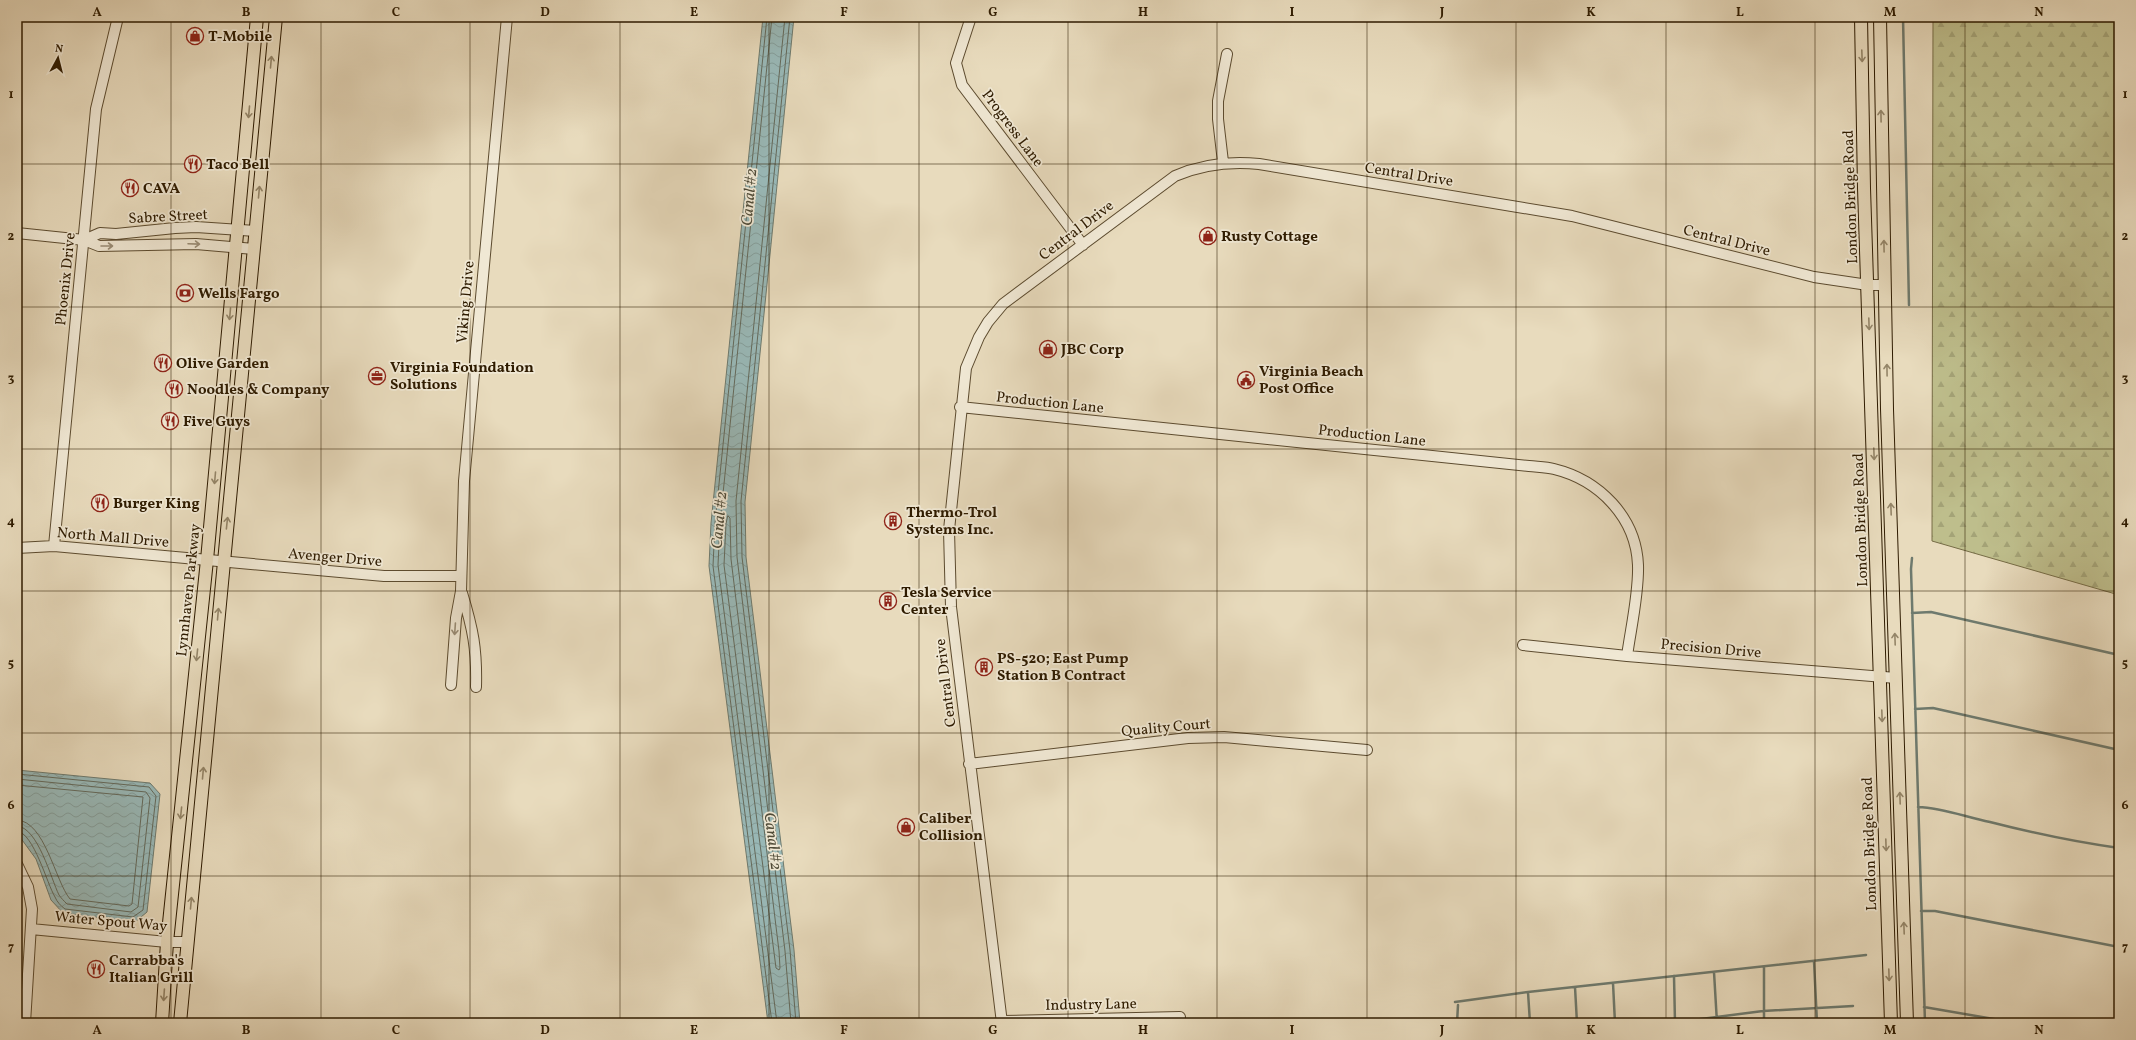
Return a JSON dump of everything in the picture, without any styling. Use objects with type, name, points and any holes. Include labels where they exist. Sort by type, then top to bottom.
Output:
[{"type":"main road","name":"Lynnhaven Parkway","points":[[162,1023],[167,942],[207,560],[257,17]]},
{"type":"main road","name":"Lynnhaven Parkway","points":[[180,1023],[276,17]]},
{"type":"main road","name":"London Bridge Road","points":[[1860,17],[1864,188],[1891,1023]]},
{"type":"main road","name":"London Bridge Road","points":[[1880,17],[1884,285],[1907,1023]]},
{"type":"street","name":"Phoenix Drive","points":[[54,546],[98,98],[118,17]]},
{"type":"street","name":"Viking Drive","points":[[451,685],[456,618],[461,591],[464,482],[507,17]]},
{"type":"street","name":"Progress Lane","points":[[971,17],[956,63],[962,85],[1083,245]]},
{"type":"street","points":[[1223,162],[1218,119],[1218,101],[1227,54]]},
{"type":"street","name":"Central Drive","points":[[1002,1022],[969,764],[951,607],[948,530],[960,407],[968,363],[988,322],[1003,304],[1175,176],[1191,169],[1223,162],[1259,164],[1572,216],[1814,277],[1868,285],[1884,285]]},
{"type":"street","name":"Sabre Street","points":[[84,240],[100,232],[116,234],[196,227],[256,231]]},
{"type":"street","name":"Sabre Street","points":[[17,233],[84,240],[99,246],[190,244],[254,249]]},
{"type":"street","name":"Production Lane","points":[[960,407],[1553,468],[1594,488],[1614,504],[1624,516],[1634,540],[1638,566],[1627,656]]},
{"type":"street","name":"North Mall Drive","points":[[17,548],[54,546],[207,560]]},
{"type":"street","name":"Avenger Drive","points":[[207,560],[384,576],[461,576]]},
{"type":"street","name":"Viking Drive","points":[[461,591],[473,629],[477,660],[476,687]]},
{"type":"street","name":"Precision Drive","points":[[1523,645],[1627,656],[1896,678]]},
{"type":"street","name":"Quality Court","points":[[969,764],[1188,738],[1224,737],[1367,750]]},
{"type":"street","points":[[17,864],[26,882],[31,899],[31,929],[25,1023]]},
{"type":"street","name":"Water Spout Way","points":[[31,929],[167,942],[187,942]]},
{"type":"street","name":"Industry Lane","points":[[1002,1022],[1180,1018]]},
{"type":"green space","points":[[1933,17],[2119,17],[2119,595],[1932,541]]},
{"type":"water","name":"Canal #2","points":[[763,17],[794,17],[745,502],[746,557],[794,950],[800,1023],[768,1023],[709,566],[711,523]]},
{"type":"water","points":[[17,770],[150,783],[160,794],[147,912],[135,922],[63,913],[51,900],[36,859],[17,833]]},
{"type":"waterway","points":[[1903,17],[1909,305]]},
{"type":"waterway","points":[[1912,558],[1911,569],[1925,1023]]},
{"type":"waterway","points":[[1912,613],[1931,612],[2119,655]]},
{"type":"waterway","points":[[1915,709],[1933,708],[2119,750]]},
{"type":"waterway","points":[[1918,807],[1946,811],[2054,837],[2119,848]]},
{"type":"waterway","points":[[1921,911],[1935,911],[2119,947]]},
{"type":"waterway","points":[[1528,992],[1866,955]]},
{"type":"waterway","points":[[1814,961],[1817,1023]]},
{"type":"waterway","points":[[1764,967],[1764,1023]]},
{"type":"waterway","points":[[1714,972],[1717,1023]]},
{"type":"waterway","points":[[1674,976],[1675,1023]]},
{"type":"waterway","points":[[1613,983],[1615,1023]]},
{"type":"waterway","points":[[1575,987],[1577,1023]]},
{"type":"waterway","points":[[1455,1002],[1528,992],[1530,1023]]},
{"type":"waterway","points":[[1457,1023],[1458,1005]]},
{"type":"waterway","points":[[1670,1023],[1763,1011],[1853,1006]]},
{"type":"waterway","points":[[1924,1007],[2017,1023]]},
{"type":"place","name":"T-Mobile","points":[[195,36]]},
{"type":"place","name":"Taco Bell","points":[[193,164]]},
{"type":"place","name":"CAVA","points":[[130,188]]},
{"type":"place","name":"Rusty Cottage","points":[[1208,236]]},
{"type":"place","name":"Wells Fargo","points":[[185,293]]},
{"type":"place","name":"JBC Corp","points":[[1048,349]]},
{"type":"place","name":"Olive Garden","points":[[163,363]]},
{"type":"place","name":"Virginia Foundation Solutions","points":[[377,376]]},
{"type":"place","name":"Virginia Beach Post Office","points":[[1246,380]]},
{"type":"place","name":"Noodles & Company","points":[[174,389]]},
{"type":"place","name":"Five Guys","points":[[170,421]]},
{"type":"place","name":"Burger King","points":[[100,503]]},
{"type":"place","name":"Thermo-Trol Systems Inc.","points":[[893,521]]},
{"type":"place","name":"Tesla Service Center","points":[[888,601]]},
{"type":"place","name":"PS-520; East Pump Station B Contract","points":[[984,667]]},
{"type":"place","name":"Caliber Collision","points":[[906,827]]},
{"type":"place","name":"Carrabba's Italian Grill","points":[[96,969]]}]
